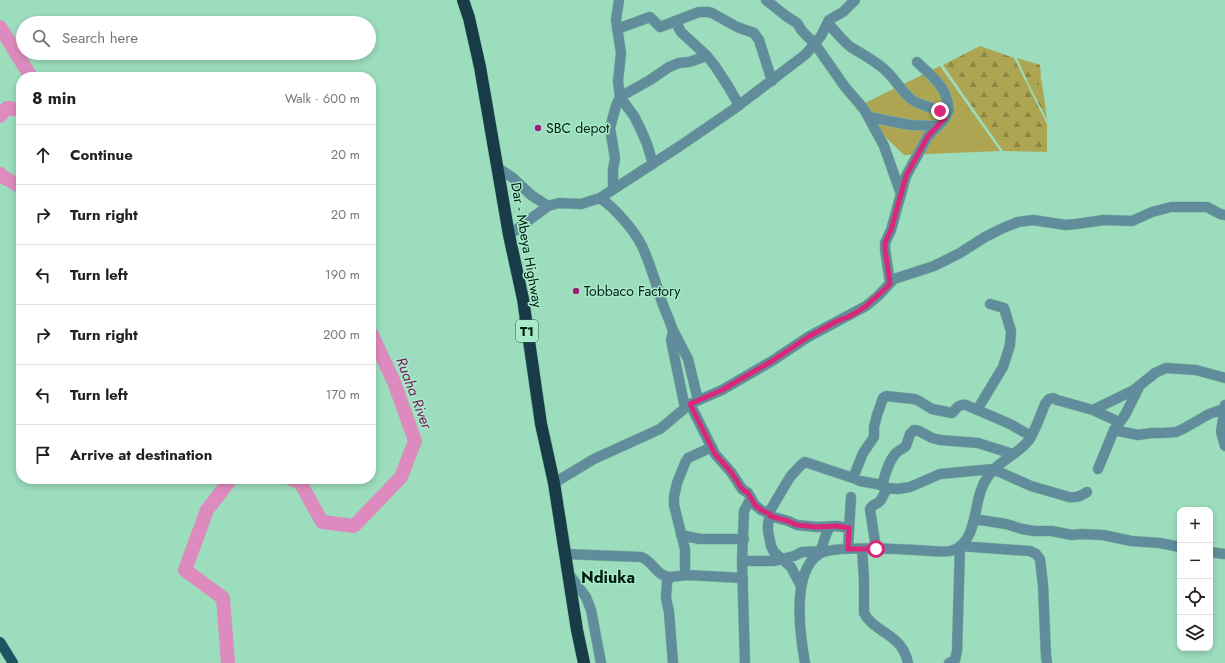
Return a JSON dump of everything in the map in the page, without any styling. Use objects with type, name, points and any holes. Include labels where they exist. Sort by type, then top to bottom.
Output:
[{"type":"highway","name":"Dar - Mbeya Highway","points":[[463,0],[469,18],[480,67],[509,235],[523,299],[541,424],[554,483],[577,630],[584,663]]},
{"type":"main road","points":[[0,642],[13,663]]},
{"type":"street","points":[[619,0],[616,20],[621,53],[618,81],[620,98],[634,116],[641,130],[647,144],[652,164]]},
{"type":"street","points":[[766,0],[797,23],[802,31],[815,44],[845,87],[864,109],[884,146],[902,194]]},
{"type":"street","points":[[509,235],[548,206],[559,203],[581,204],[600,198],[680,146],[772,81],[806,54],[821,36],[828,23],[834,16],[843,12],[855,0]]},
{"type":"street","points":[[617,29],[650,17],[660,27],[699,12],[712,13],[737,27],[754,33],[759,40],[772,81]]},
{"type":"street","points":[[675,21],[680,32],[707,56],[721,74],[739,105]]},
{"type":"street","points":[[828,23],[852,49],[884,69],[912,100],[940,111],[945,118]]},
{"type":"street","points":[[613,189],[613,170],[615,158],[610,128],[616,106],[620,98],[669,67],[707,56]]},
{"type":"street","points":[[890,283],[885,243],[891,230],[906,176],[928,136],[945,118],[948,110],[942,89],[929,73],[917,62]]},
{"type":"street","points":[[869,117],[910,125],[937,126]]},
{"type":"street","points":[[498,168],[513,178],[531,195],[548,206]]},
{"type":"street","points":[[600,198],[609,204],[642,245],[652,270],[662,304],[672,328],[688,359],[691,404]]},
{"type":"street","points":[[554,483],[594,459],[660,429],[691,404],[722,390],[772,361],[808,337],[861,309],[878,296],[894,279],[902,275],[934,266],[960,253],[995,232],[1018,222],[1033,220],[1066,225],[1104,220],[1132,221],[1152,212],[1166,208],[1192,206],[1207,207],[1225,215]]},
{"type":"street","points":[[977,410],[1003,367],[1011,340],[1011,326],[1004,308],[990,304]]},
{"type":"street","points":[[672,328],[673,332],[671,340],[691,404],[718,458],[731,472],[742,489],[748,493],[758,508],[770,515],[797,525],[849,528]]},
{"type":"street","points":[[1094,410],[1128,394],[1139,387],[1155,373],[1166,368],[1196,370],[1225,378]]},
{"type":"street","points":[[1098,469],[1117,426],[1125,415],[1139,387]]},
{"type":"street","points":[[853,478],[863,453],[874,437],[874,427],[877,415],[886,396],[914,399],[932,409],[948,413],[952,413],[958,405],[962,404],[1010,424],[1031,436]]},
{"type":"street","points":[[742,561],[774,561],[802,552],[848,549],[928,550],[942,552],[953,550],[965,542],[971,529],[978,498],[983,484],[1000,463],[1013,454],[1031,436],[1045,404],[1049,399],[1053,398],[1094,410],[1117,426],[1138,434],[1176,432],[1225,406]]},
{"type":"street","points":[[1225,406],[1221,432],[1225,446]]},
{"type":"street","points":[[876,549],[870,509],[872,504],[881,500],[884,493],[887,469],[896,453],[906,446],[910,434],[914,430],[940,440],[978,443],[1013,454]]},
{"type":"street","points":[[685,575],[685,550],[674,505],[674,497],[682,469],[688,458],[712,447]]},
{"type":"street","points":[[801,586],[791,567],[774,552],[768,532],[768,524],[771,509],[790,477],[801,465],[806,462],[860,481],[898,489],[910,487],[940,474],[993,470],[1031,486],[1070,497],[1076,498],[1087,492]]},
{"type":"street","points":[[848,549],[851,496]]},
{"type":"street","points":[[745,663],[742,561],[744,511],[751,498]]},
{"type":"street","points":[[744,511],[758,508]]},
{"type":"street","points":[[974,519],[1006,524],[1034,531],[1052,531],[1072,535],[1103,535],[1131,541],[1160,543],[1177,546]]},
{"type":"street","points":[[805,663],[801,625],[801,586],[805,573],[812,561],[823,551],[826,531],[831,526]]},
{"type":"street","points":[[681,535],[700,539],[744,539]]},
{"type":"street","points":[[949,663],[955,660],[957,650],[960,546]]},
{"type":"street","points":[[960,546],[1030,551],[1036,554],[1040,560],[1043,585],[1047,663]]},
{"type":"street","points":[[862,549],[864,612],[866,617],[894,638],[907,657],[908,663]]},
{"type":"street","points":[[1213,552],[1225,554]]},
{"type":"street","points":[[565,554],[641,557],[648,561],[661,574],[670,577],[685,575],[743,578]]},
{"type":"street","points":[[568,572],[586,597],[591,610],[601,663]]},
{"type":"street","points":[[670,577],[667,582],[666,598],[669,612],[674,663]]},
{"type":"green space","points":[[980,46],[1014,58],[1047,124],[1047,152],[1003,151],[943,65]]},
{"type":"green space","points":[[1017,58],[1040,65],[1041,75],[1039,85],[1033,87],[1026,78]]},
{"type":"green space","points":[[940,66],[1000,151],[904,155],[855,108]]},
{"type":"green space","points":[[1041,78],[1044,96],[1037,100],[1027,81],[1028,80],[1034,87],[1039,85]]},
{"type":"green space","points":[[1044,96],[1047,120],[1037,100]]},
{"type":"waterway","name":"Ruaha River","points":[[0,27],[16,53]]},
{"type":"waterway","name":"Ruaha River","points":[[20,60],[28,72]]},
{"type":"waterway","name":"Ruaha River","points":[[0,116],[7,108],[16,109]]},
{"type":"waterway","name":"Ruaha River","points":[[0,174],[16,184]]},
{"type":"waterway","name":"Ruaha River","points":[[301,484],[322,522],[354,526],[401,477],[415,441],[394,382],[376,344]]},
{"type":"waterway","name":"Ruaha River","points":[[227,484],[207,510],[185,570],[223,598],[228,663]]},
{"type":"place","name":"SBC depot","points":[[538,128]]},
{"type":"place","name":"Tobbaco Factory","points":[[576,291]]},
{"type":"district","name":"Ndiuka","points":[[608,577]]},
{"type":"route","points":[[876,549],[848,549],[849,528],[837,526],[817,527],[797,525],[770,516],[770,514],[758,508],[748,493],[739,485],[727,466],[715,454],[690,404],[722,390],[772,361],[808,337],[857,312],[887,287],[890,283],[885,243],[891,230],[906,176],[928,136],[945,118],[940,111]]}]
